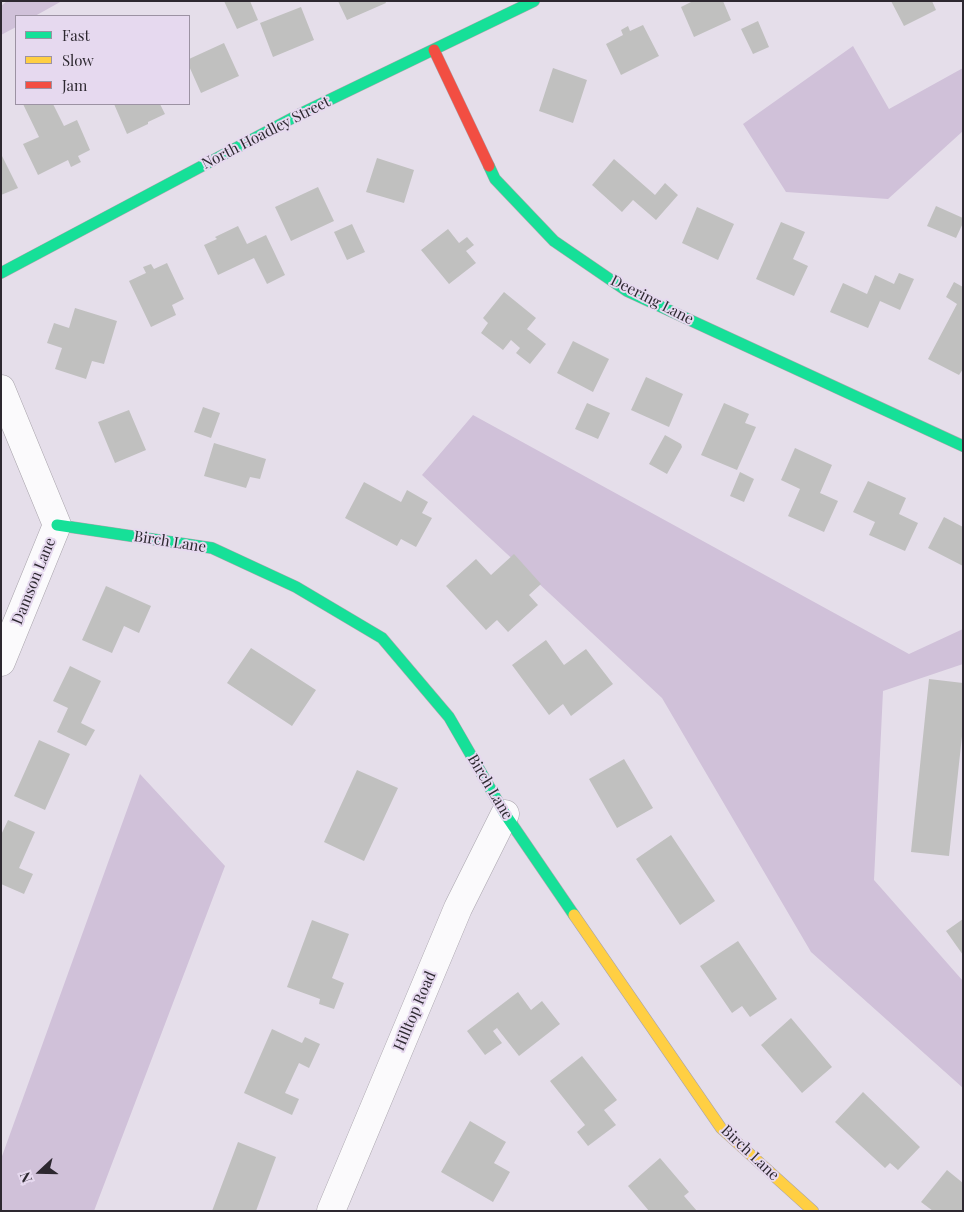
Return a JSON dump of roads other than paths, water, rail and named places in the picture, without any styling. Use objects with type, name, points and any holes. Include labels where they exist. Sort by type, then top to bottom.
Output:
[{"type":"street","name":"North Hoadley Street","points":[[1,273],[298,115],[534,1]]},
{"type":"street","name":"Deering Lane","points":[[434,50],[495,179],[554,241],[627,290],[963,446]]},
{"type":"street","name":"Damson Lane","points":[[1,389],[57,525],[1,662]]},
{"type":"street","name":"Birch Lane","points":[[57,525],[212,548],[296,587],[382,638],[449,717],[505,814],[720,1128],[813,1211]]},
{"type":"street","name":"Hilltop Road","points":[[332,1211],[458,908],[505,814]]}]
